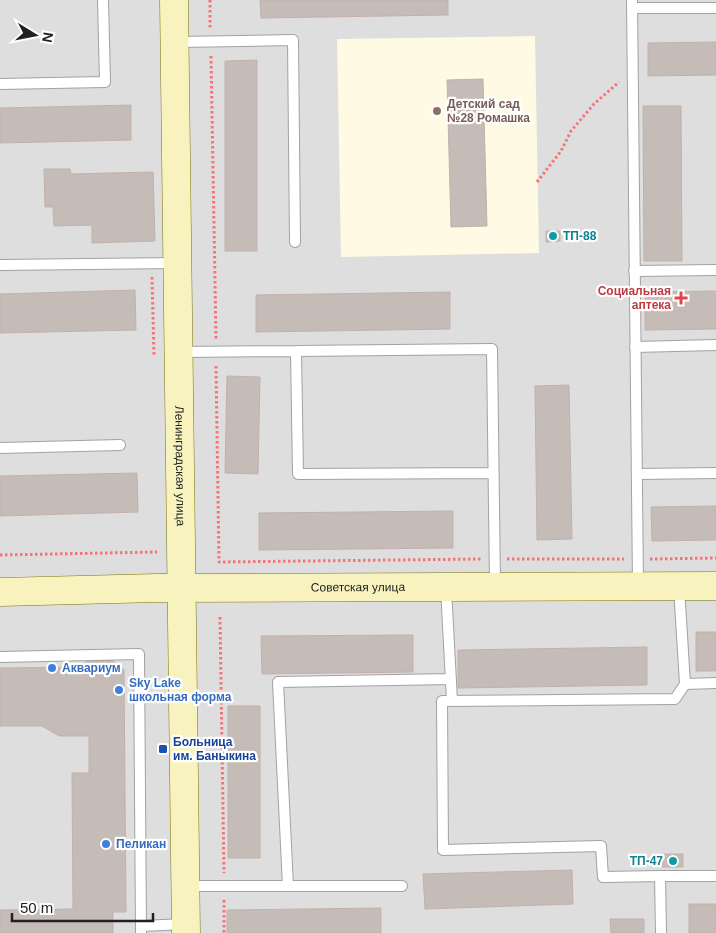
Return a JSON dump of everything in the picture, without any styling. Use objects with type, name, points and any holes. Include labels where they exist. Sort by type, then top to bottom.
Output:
[{"type":"street","name":"Ленинградская улица","points":[[174,0],[186,929]]},
{"type":"street","name":"Советская улица","points":[[0,592],[716,586]]},
{"type":"lane","points":[[0,84],[105,82],[103,0]]},
{"type":"lane","points":[[638,586],[632,4],[716,8]]},
{"type":"lane","points":[[174,42],[293,40],[295,242]]},
{"type":"lane","points":[[0,265],[177,263]]},
{"type":"lane","points":[[634,271],[716,270]]},
{"type":"lane","points":[[635,347],[716,345]]},
{"type":"lane","points":[[179,352],[492,349],[495,587]]},
{"type":"lane","points":[[296,351],[298,474],[494,473]]},
{"type":"lane","points":[[0,448],[120,445]]},
{"type":"lane","points":[[637,474],[716,473]]},
{"type":"lane","points":[[679,586],[685,684],[675,699],[442,701],[443,850],[601,846],[603,877],[716,876]]},
{"type":"lane","points":[[446,587],[452,701]]},
{"type":"lane","points":[[0,657],[139,654],[141,929],[186,929]]},
{"type":"lane","points":[[288,886],[278,682],[451,679]]},
{"type":"lane","points":[[685,684],[716,683]]},
{"type":"lane","points":[[660,876],[661,933]]},
{"type":"lane","points":[[185,886],[402,886]]},
{"type":"path","points":[[210,0],[219,562],[716,558]]},
{"type":"path","points":[[537,182],[561,151],[571,131],[594,104],[632,70]]},
{"type":"path","points":[[0,555],[157,552]]},
{"type":"path","points":[[220,617],[224,933]]},
{"type":"shaded area","points":[[0,0],[164,0],[175,574],[0,577]]},
{"type":"shaded area","points":[[187,0],[716,0],[716,576],[194,577]]},
{"type":"shaded area","name":"Детский сад №28 Ромашка","points":[[535,36],[539,253],[341,257],[337,39]]},
{"type":"shaded area","points":[[716,595],[716,933],[200,933],[195,600]]},
{"type":"shaded area","points":[[178,598],[183,933],[0,933],[0,602]]},
{"type":"building","points":[[260,0],[448,0],[448,15],[261,18]]},
{"type":"building","points":[[716,42],[716,75],[648,76],[648,43]]},
{"type":"building","points":[[257,60],[257,251],[225,251],[225,61]]},
{"type":"building","points":[[483,79],[487,226],[451,227],[447,80]]},
{"type":"building","points":[[131,105],[131,140],[0,143],[0,108]]},
{"type":"building","points":[[643,106],[681,106],[682,261],[644,261]]},
{"type":"building","points":[[44,169],[70,169],[71,174],[153,172],[155,241],[92,243],[92,225],[54,226],[53,207],[45,207]]},
{"type":"building","name":"ТП-88","points":[[546,231],[560,231],[560,241],[546,242]]},
{"type":"building","points":[[135,290],[136,330],[0,333],[0,294]]},
{"type":"building","points":[[716,291],[716,329],[645,330],[645,292]]},
{"type":"building","points":[[450,292],[450,329],[256,332],[256,295]]},
{"type":"building","points":[[227,376],[260,377],[258,474],[225,473]]},
{"type":"building","points":[[569,385],[572,539],[537,540],[535,386]]},
{"type":"building","points":[[137,473],[138,512],[0,516],[0,476]]},
{"type":"building","points":[[716,506],[716,540],[652,541],[651,507]]},
{"type":"building","points":[[453,511],[453,548],[259,550],[259,513]]},
{"type":"building","points":[[696,632],[716,632],[716,671],[696,671]]},
{"type":"building","points":[[413,635],[413,672],[262,674],[261,636]]},
{"type":"building","points":[[647,647],[647,685],[458,688],[458,650]]},
{"type":"building","points":[[87,660],[113,661],[124,670],[126,912],[113,912],[113,933],[0,933],[0,910],[73,909],[72,773],[89,773],[89,736],[59,736],[42,726],[0,726],[0,668],[83,667]]},
{"type":"building","points":[[228,706],[260,706],[260,858],[228,858]]},
{"type":"building","name":"ТП-47","points":[[663,854],[683,854],[683,867],[662,867]]},
{"type":"building","points":[[572,870],[573,904],[425,909],[423,874]]},
{"type":"building","points":[[689,904],[716,904],[716,933],[689,933]]},
{"type":"building","points":[[381,908],[381,933],[227,933],[227,910]]},
{"type":"building","points":[[610,919],[644,919],[644,933],[611,933]]},
{"type":"place","name":"Детский сад №28 Ромашка","points":[[437,111]]},
{"type":"place","name":"ТП-88","points":[[553,236]]},
{"type":"place","name":"Социальная аптека","points":[[681,298]]},
{"type":"place","name":"Аквариум","points":[[52,668]]},
{"type":"place","name":"Sky Lake школьная форма","points":[[119,690]]},
{"type":"place","name":"Больница им. Баныкина","points":[[163,749]]},
{"type":"place","name":"Пеликан","points":[[106,844]]},
{"type":"place","name":"ТП-47","points":[[673,861]]}]
